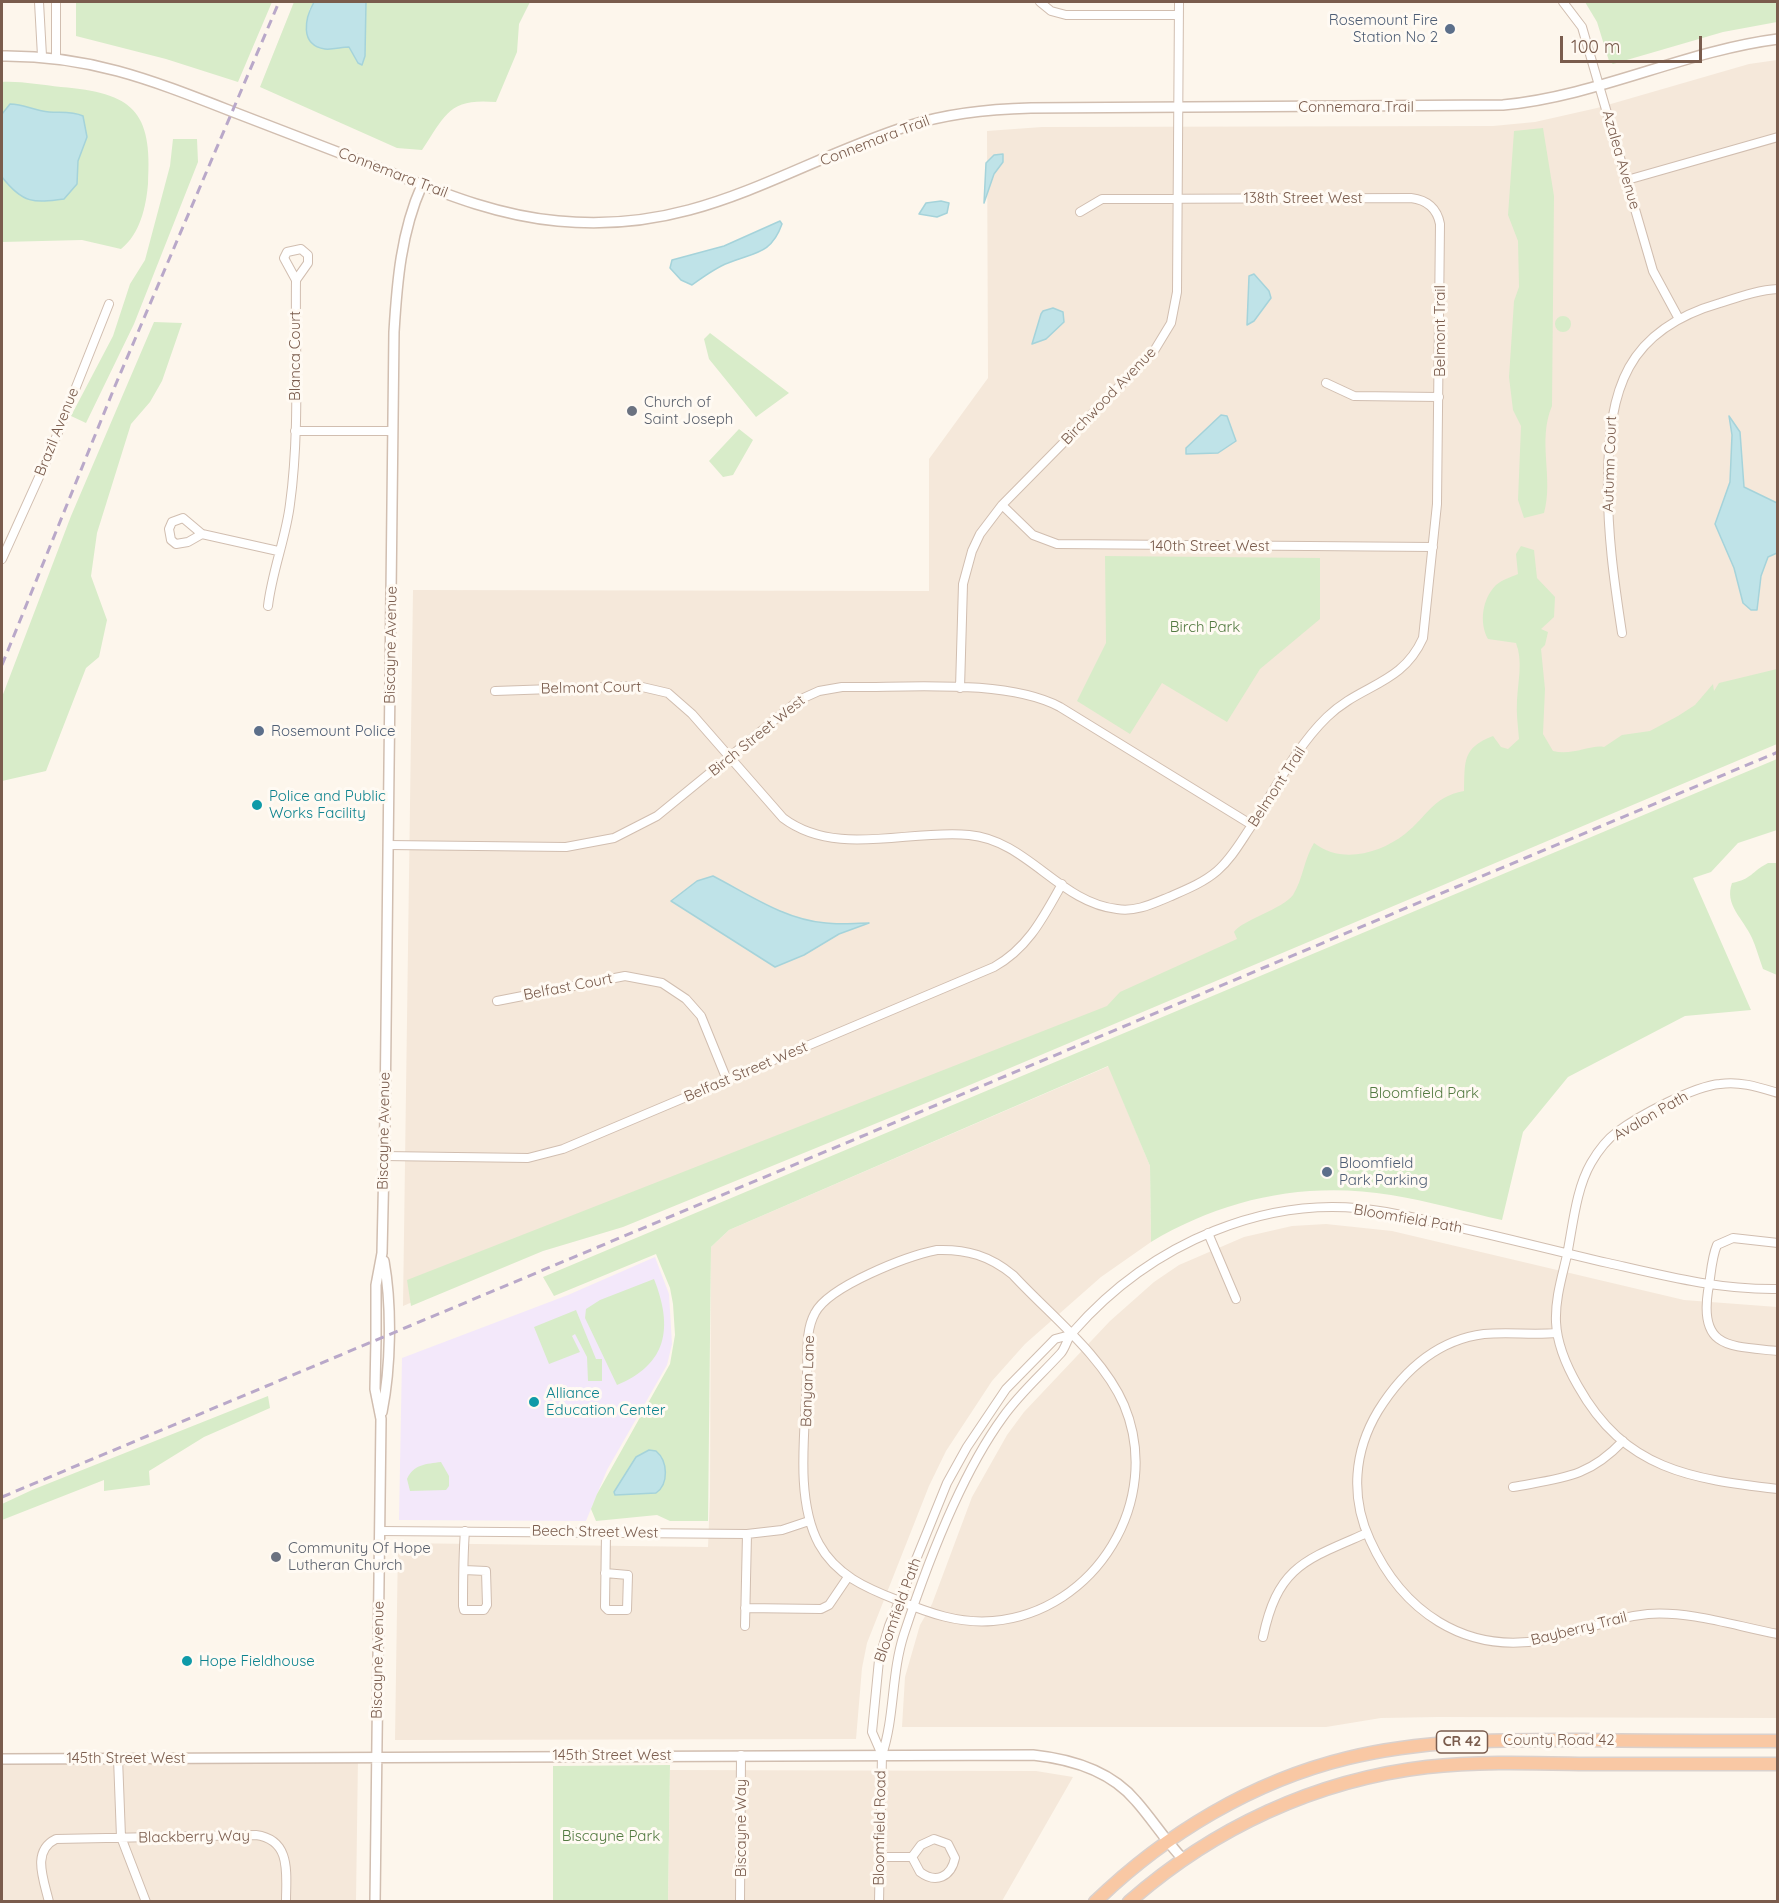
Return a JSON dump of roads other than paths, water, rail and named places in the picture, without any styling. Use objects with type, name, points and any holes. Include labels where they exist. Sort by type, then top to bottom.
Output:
[{"type":"highway","name":"County Road 42","points":[[1095,1902],[1123,1876],[1167,1842],[1219,1809],[1282,1780],[1339,1761],[1407,1747],[1483,1740],[1778,1741]]},
{"type":"highway","name":"County Road 42","points":[[1129,1902],[1182,1858],[1230,1829],[1330,1788],[1407,1770],[1454,1765],[1515,1764],[1778,1764]]},
{"type":"street","points":[[39,2],[42,56]]},
{"type":"street","points":[[56,2],[56,58]]},
{"type":"street","points":[[1040,2],[1051,11],[1066,15],[1179,15]]},
{"type":"street","name":"Birchwood Avenue","points":[[960,688],[962,601],[967,567],[980,534],[1002,505],[1154,351],[1167,332],[1177,299],[1179,2]]},
{"type":"street","name":"Azalea Avenue","points":[[1563,2],[1582,27],[1655,278],[1679,319]]},
{"type":"street","name":"Connemara Trail","points":[[2,56],[42,56],[124,71],[422,185],[494,210],[535,219],[596,223],[635,221],[675,215],[721,202],[886,134],[938,118],[996,109],[1503,105],[1564,96],[1728,48],[1778,39]]},
{"type":"street","points":[[1627,180],[1778,137]]},
{"type":"street","name":"Biscayne Avenue","points":[[375,1902],[381,1419],[375,1389],[376,1285],[382,1253],[384,1156],[396,288],[405,229],[422,185]]},
{"type":"street","name":"138th Street West","points":[[1080,212],[1102,199],[1411,198],[1428,204]]},
{"type":"street","name":"Belmont Trail","points":[[729,758],[783,818],[811,834],[832,839],[963,834],[989,838],[1009,846],[1062,884],[1101,906],[1121,910],[1144,907],[1189,888],[1216,872],[1235,852],[1322,722],[1347,701],[1400,672],[1414,657],[1426,629],[1437,504],[1440,224],[1436,213],[1428,204]]},
{"type":"street","name":"Blanca Court","points":[[268,606],[278,551],[291,502],[295,431],[296,280]]},
{"type":"street","name":"Autumn Court","points":[[1622,633],[1608,542],[1608,442],[1612,411],[1621,382],[1635,359],[1652,339],[1679,319],[1706,307],[1757,292],[1778,289]]},
{"type":"street","name":"Brazil Avenue","points":[[2,559],[49,455],[109,304]]},
{"type":"street","points":[[1326,383],[1354,396],[1439,397]]},
{"type":"street","points":[[295,431],[393,431]]},
{"type":"street","name":"140th Street West","points":[[1002,505],[1033,535],[1057,544],[1433,547]]},
{"type":"street","points":[[202,534],[278,551]]},
{"type":"street","name":"Belmont Court","points":[[495,691],[638,686],[658,690],[684,705],[729,758]]},
{"type":"street","name":"Birch Street West","points":[[388,845],[566,847],[605,841],[634,830],[657,816],[790,706],[809,694],[842,687],[1008,689],[1047,700],[1252,825]]},
{"type":"street","name":"Belfast Street West","points":[[384,1156],[515,1159],[540,1156],[727,1080],[1004,962],[1034,934],[1062,884]]},
{"type":"street","name":"Belfast Court","points":[[497,1001],[625,976],[662,983],[686,999],[701,1016],[727,1080]]},
{"type":"street","name":"Avalon Path","points":[[1778,1093],[1737,1083],[1705,1086],[1616,1133],[1601,1147],[1585,1175],[1556,1309],[1557,1334],[1567,1364],[1584,1397],[1623,1441],[1654,1462],[1687,1476],[1719,1483],[1778,1489]]},
{"type":"street","name":"Bloomfield Path","points":[[882,1755],[889,1734],[896,1660],[914,1607],[961,1488],[980,1452],[1018,1398],[1064,1350],[1070,1335],[1147,1266],[1208,1233],[1242,1221],[1273,1214],[1352,1208],[1405,1216],[1709,1285],[1778,1289]]},
{"type":"street","points":[[1208,1233],[1236,1299]]},
{"type":"street","points":[[1778,1243],[1732,1238],[1721,1241],[1715,1250],[1709,1285],[1707,1321],[1713,1335],[1725,1344],[1778,1351]]},
{"type":"street","name":"Banyan Lane","points":[[938,1250],[964,1251],[988,1258],[1013,1275],[1070,1335],[1110,1380],[1131,1427],[1135,1454],[1134,1485],[1126,1517],[1115,1542],[1100,1564],[1081,1584],[1046,1605],[1017,1616],[993,1621],[946,1618],[899,1601],[848,1577],[823,1551],[809,1521],[805,1490],[809,1331],[818,1307],[836,1290],[922,1254],[938,1250]]},
{"type":"street","name":"Bayberry Trail","points":[[1557,1334],[1490,1334],[1468,1338],[1438,1348],[1408,1371],[1381,1406],[1361,1450],[1358,1463],[1357,1496],[1367,1533],[1390,1578],[1417,1606],[1453,1630],[1481,1639],[1512,1643],[1543,1640],[1618,1618],[1666,1614],[1706,1618],[1778,1634]]},
{"type":"street","name":"Bloomfield Path","points":[[882,1755],[872,1732],[874,1691],[882,1648],[947,1483],[976,1431],[1027,1366],[1055,1339],[1070,1335]]},
{"type":"street","points":[[1514,1487],[1588,1470],[1607,1458],[1623,1441]]},
{"type":"street","name":"Beech Street West","points":[[380,1531],[747,1534],[782,1530],[809,1521]]},
{"type":"street","points":[[464,1570],[486,1571],[487,1605],[484,1610],[464,1610],[464,1570],[465,1531]]},
{"type":"street","points":[[605,1573],[628,1575],[629,1607],[627,1610],[606,1609],[605,1573],[606,1532]]},
{"type":"street","points":[[1263,1637],[1275,1596],[1294,1569],[1314,1556],[1367,1533]]},
{"type":"street","points":[[745,1626],[747,1534]]},
{"type":"street","points":[[745,1608],[821,1610],[829,1605],[848,1577]]},
{"type":"street","name":"145th Street West","points":[[2,1759],[741,1755],[1033,1755],[1059,1757],[1090,1767],[1118,1784],[1135,1799],[1182,1858]]},
{"type":"street","name":"Biscayne Way","points":[[740,1902],[741,1755]]},
{"type":"street","name":"Bloomfield Road","points":[[879,1902],[882,1755]]},
{"type":"street","points":[[118,1758],[121,1837],[146,1902]]},
{"type":"street","name":"Blackberry Way","points":[[121,1837],[256,1835],[269,1838],[281,1849],[286,1861],[286,1902]]},
{"type":"street","points":[[49,1902],[41,1863],[42,1852],[48,1844],[62,1838],[121,1837]]},
{"type":"street","points":[[934,1839],[948,1844],[955,1858],[951,1870],[941,1878],[934,1878],[920,1872],[912,1857],[921,1845],[934,1839]]},
{"type":"street","points":[[880,1857],[912,1857]]},
{"type":"water","points":[[314,2],[366,2],[365,56],[362,65],[358,63],[349,47],[325,49],[311,42],[306,30],[308,16]]},
{"type":"water","points":[[10,104],[83,116],[87,137],[78,161],[77,184],[64,199],[30,200],[16,192],[2,177],[2,114]]},
{"type":"water","points":[[1003,154],[1003,162],[994,174],[984,203],[986,163],[994,155]]},
{"type":"water","points":[[941,201],[949,203],[947,213],[937,217],[919,214],[926,203]]},
{"type":"water","points":[[780,221],[782,224],[778,234],[767,247],[718,267],[692,285],[681,280],[670,268],[672,260],[724,246]]},
{"type":"water","points":[[1254,274],[1269,291],[1271,298],[1254,321],[1247,325],[1249,276]]},
{"type":"water","points":[[1053,308],[1063,312],[1064,322],[1046,339],[1032,344],[1041,314]]},
{"type":"water","points":[[1221,415],[1227,416],[1236,441],[1218,453],[1186,454],[1186,448]]},
{"type":"water","points":[[1729,416],[1740,432],[1744,487],[1777,503],[1777,553],[1768,557],[1761,576],[1757,610],[1751,610],[1743,603],[1734,568],[1715,524],[1730,482],[1732,435]]},
{"type":"water","points":[[713,876],[781,912],[796,917],[831,924],[869,923],[839,934],[804,955],[775,967],[671,901],[697,881]]},
{"type":"water","points":[[649,1450],[656,1451],[660,1455],[665,1466],[665,1478],[660,1489],[656,1493],[615,1495],[614,1492],[636,1457]]},
{"type":"railway","points":[[2,665],[115,386],[279,2]]},
{"type":"railway","points":[[2,1497],[1778,752]]},
{"type":"place","name":"Rosemount Fire Station No 2","points":[[1450,29]]},
{"type":"place","name":"Church of Saint Joseph","points":[[632,411]]},
{"type":"place","name":"Rosemount Police","points":[[259,731]]},
{"type":"place","name":"Police and Public Works Facility","points":[[257,805]]},
{"type":"place","name":"Bloomfield Park Parking","points":[[1327,1172]]},
{"type":"place","name":"Alliance Education Center","points":[[534,1402]]},
{"type":"place","name":"Community Of Hope Lutheran Church","points":[[276,1557]]},
{"type":"place","name":"Hope Fieldhouse","points":[[187,1661]]},
{"type":"park label","name":"Birch Park","points":[[1205,627]]},
{"type":"park label","name":"Bloomfield Park","points":[[1424,1093]]},
{"type":"park label","name":"Biscayne Park","points":[[611,1836]]}]
